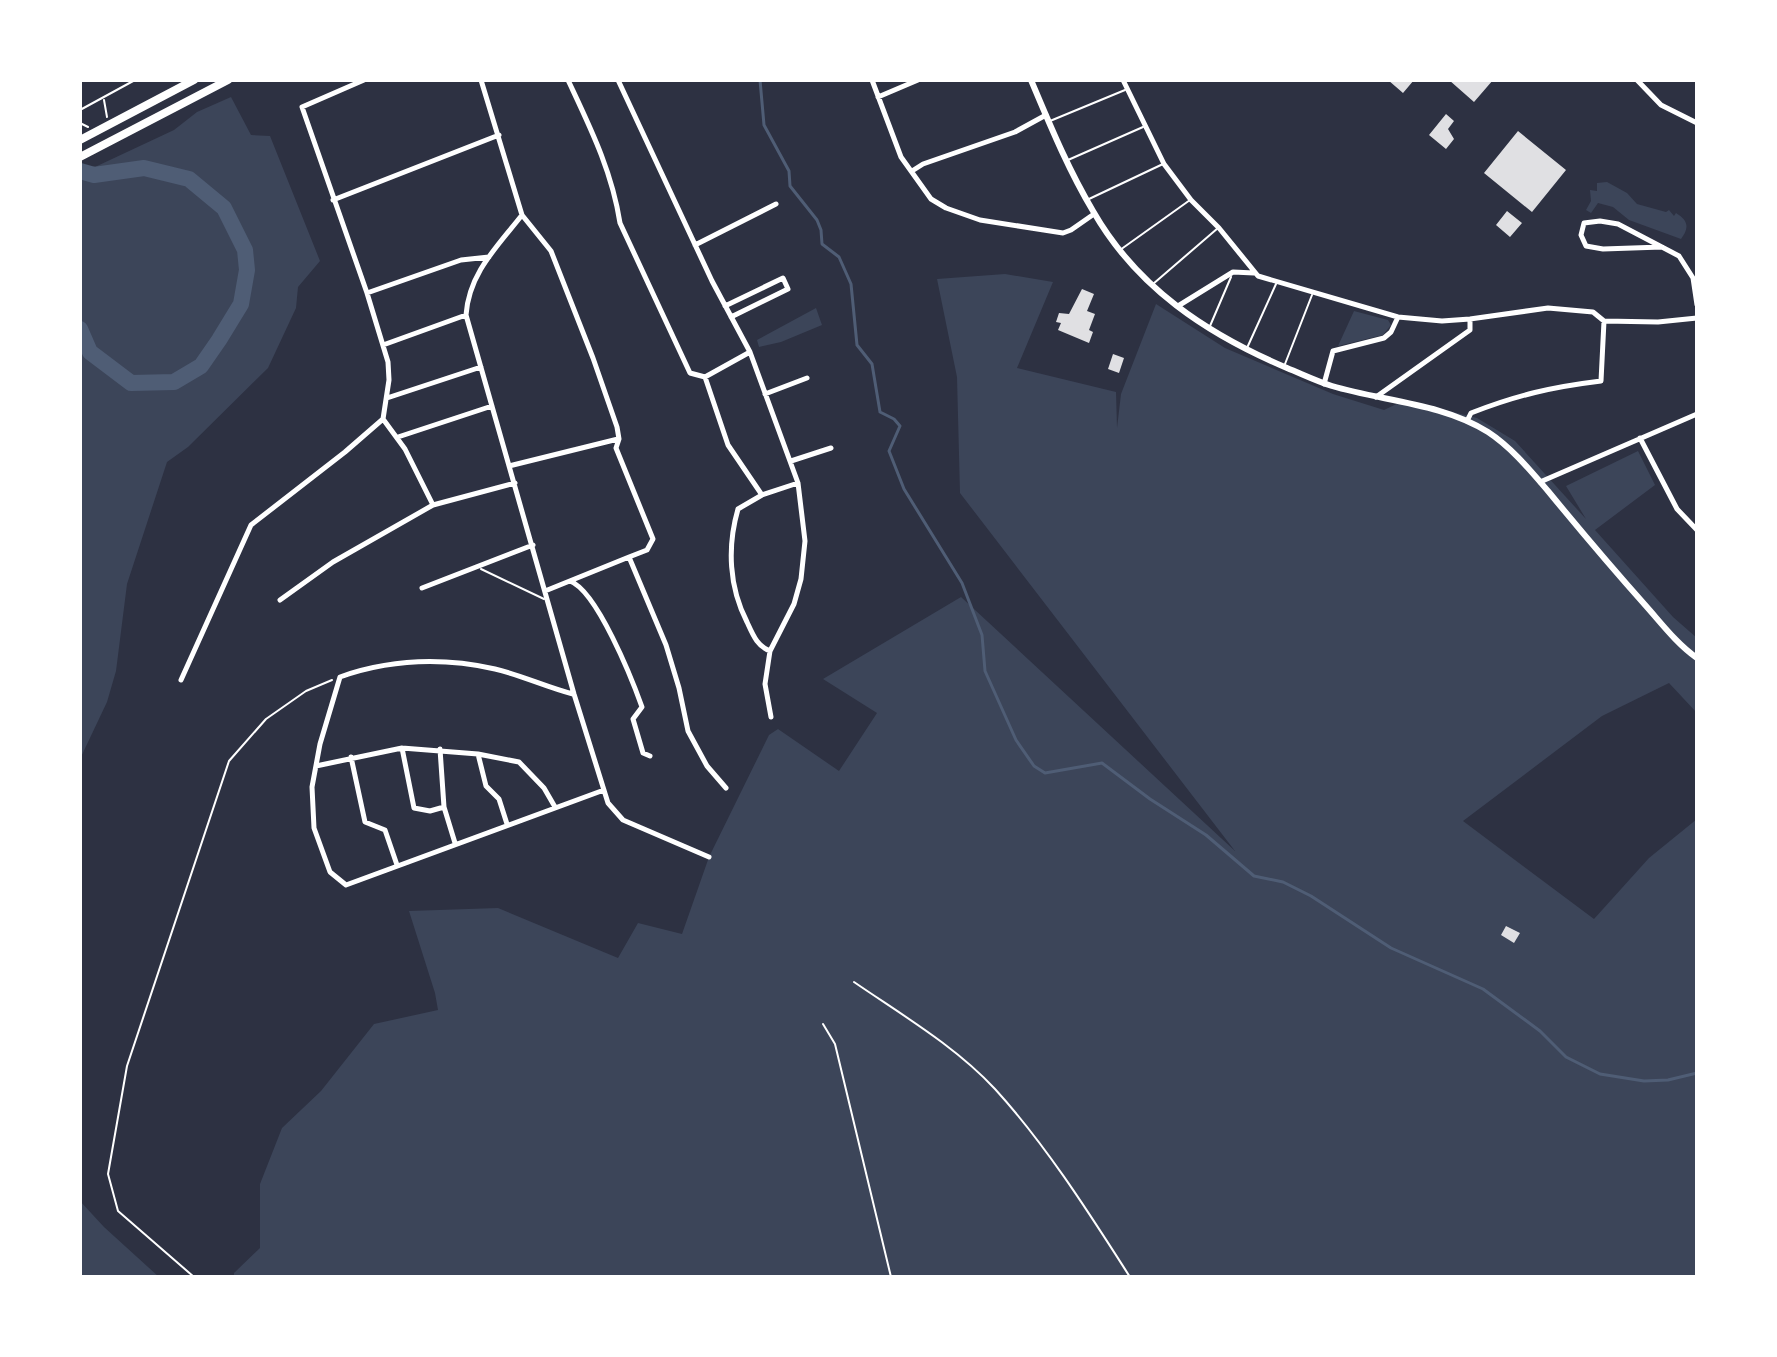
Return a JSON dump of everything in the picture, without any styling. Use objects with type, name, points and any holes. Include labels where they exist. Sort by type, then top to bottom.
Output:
[{"type":"highway","points":[[80,140],[194,80]]},
{"type":"highway","points":[[80,157],[228,80]]},
{"type":"street","points":[[181,680],[251,525],[383,419],[388,371],[383,345],[302,107],[364,80]]},
{"type":"street","points":[[481,80],[522,215],[551,251],[603,386],[619,439],[616,448],[653,539],[647,550],[545,591]]},
{"type":"street","points":[[568,80],[602,153],[620,223],[690,373],[705,377],[750,352]]},
{"type":"street","points":[[618,80],[695,245],[750,352],[798,483],[805,541],[801,579],[794,604],[770,651],[765,684],[771,717]]},
{"type":"street","points":[[872,80],[901,157],[931,199],[980,220],[1063,233],[1094,214]]},
{"type":"street","points":[[878,97],[918,80]]},
{"type":"street","points":[[1031,80],[1066,161],[1094,214],[1119,250],[1151,285],[1208,330],[1246,351],[1324,384],[1438,411],[1488,432],[1540,482],[1641,601],[1697,658]]},
{"type":"street","points":[[1123,80],[1164,164],[1254,273]]},
{"type":"street","points":[[1637,80],[1661,105],[1697,123]]},
{"type":"street","points":[[912,171],[923,164],[1048,118]]},
{"type":"street","points":[[333,200],[499,135]]},
{"type":"street","points":[[695,245],[776,204]]},
{"type":"street","points":[[522,215],[477,273],[467,296],[466,315],[597,773],[608,803],[623,820],[709,857]]},
{"type":"street","points":[[1662,247],[1603,249],[1586,246],[1581,235],[1584,223],[1600,221],[1618,224],[1662,247],[1679,256],[1693,278],[1697,305]]},
{"type":"street","points":[[367,293],[461,260],[490,257]]},
{"type":"street","points":[[1178,306],[1233,272],[1254,273],[1276,283],[1398,317],[1442,321],[1548,308],[1593,312],[1604,321],[1658,322],[1697,318]]},
{"type":"street","points":[[725,306],[783,278],[788,289],[731,317]]},
{"type":"street","points":[[383,345],[466,315]]},
{"type":"street","points":[[1324,384],[1333,351],[1384,338],[1391,332],[1398,317]]},
{"type":"street","points":[[1376,397],[1470,330],[1470,319]]},
{"type":"street","points":[[1467,421],[1471,413],[1508,398],[1545,388],[1601,381],[1604,321]]},
{"type":"street","points":[[387,398],[481,367]]},
{"type":"street","points":[[705,377],[728,445],[762,495]]},
{"type":"street","points":[[765,394],[807,378]]},
{"type":"street","points":[[398,437],[492,406]]},
{"type":"street","points":[[1540,482],[1697,414]]},
{"type":"street","points":[[383,419],[398,437],[433,505]]},
{"type":"street","points":[[1640,438],[1677,509],[1697,530]]},
{"type":"street","points":[[509,466],[619,439]]},
{"type":"street","points":[[791,461],[831,448]]},
{"type":"street","points":[[280,600],[333,562],[433,505],[515,483]]},
{"type":"street","points":[[770,651],[761,647],[755,639],[736,602],[732,573],[732,529],[738,509],[762,495],[798,483]]},
{"type":"street","points":[[422,588],[533,545]]},
{"type":"street","points":[[629,557],[666,645],[688,731],[707,766],[726,788]]},
{"type":"street","points":[[570,581],[587,595],[630,674],[642,707],[633,719],[643,753],[650,756]]},
{"type":"street","points":[[574,694],[496,669],[426,660],[382,665],[340,677],[312,787],[314,828],[330,872],[346,885],[604,790]]},
{"type":"street","points":[[316,766],[402,748],[478,754],[519,762],[544,788],[555,807]]},
{"type":"street","points":[[402,748],[414,808],[430,811],[444,807]]},
{"type":"street","points":[[440,749],[444,807],[455,843]]},
{"type":"street","points":[[478,754],[486,786],[499,799],[507,824]]},
{"type":"street","points":[[351,757],[365,822],[385,830],[397,865]]},
{"type":"lane","points":[[1048,118],[1127,89]]},
{"type":"lane","points":[[1066,161],[1144,126]]},
{"type":"lane","points":[[1086,200],[1164,164]]},
{"type":"lane","points":[[1119,250],[1191,200]]},
{"type":"lane","points":[[1151,285],[1219,228]]},
{"type":"lane","points":[[1208,330],[1233,272]]},
{"type":"lane","points":[[1246,351],[1276,283]]},
{"type":"lane","points":[[1284,366],[1312,294]]},
{"type":"lane","points":[[477,566],[548,601]]},
{"type":"path","points":[[80,110],[135,80]]},
{"type":"path","points":[[194,1277],[118,1211],[108,1174],[127,1066],[229,761],[266,719],[306,691],[340,677]]},
{"type":"path","points":[[854,982],[947,1046],[994,1089],[1077,1194],[1130,1277]]},
{"type":"path","points":[[823,1024],[835,1044],[891,1277]]},
{"type":"shaded area","points":[[231,97],[251,135],[270,136],[320,261],[298,287],[296,308],[268,368],[188,447],[167,462],[127,584],[116,671],[107,702],[80,759],[80,174],[174,130],[197,112]]},
{"type":"shaded area","points":[[1607,182],[1627,193],[1637,204],[1666,212],[1669,210],[1674,216],[1676,213],[1680,216],[1686,225],[1681,239],[1629,220],[1613,207],[1598,203],[1591,213],[1586,210],[1591,201],[1590,190],[1597,191],[1597,183]]},
{"type":"shaded area","points":[[1005,274],[1053,282],[1017,368],[1116,392],[1117,428],[1121,394],[1156,304],[1225,348],[1333,394],[1384,410],[1405,400],[1477,418],[1515,441],[1586,519],[1566,486],[1638,451],[1655,485],[1595,530],[1673,617],[1697,638],[1697,713],[1669,683],[1602,716],[1463,821],[1594,919],[1649,858],[1697,819],[1697,1277],[234,1277],[234,1273],[260,1248],[260,1184],[282,1128],[321,1091],[374,1024],[438,1010],[409,911],[498,908],[618,958],[638,923],[682,934],[709,857],[769,735],[778,729],[839,771],[877,713],[823,679],[961,597],[1235,851],[960,493],[957,377],[937,279]]},
{"type":"shaded area","points":[[816,308],[822,325],[781,342],[759,347],[757,340]]},
{"type":"shaded area","points":[[1354,311],[1388,320],[1391,325],[1383,335],[1338,346]]},
{"type":"shaded area","points":[[80,1201],[104,1227],[159,1277],[80,1277]]},
{"type":"building","points":[[1388,80],[1414,80],[1403,93]]},
{"type":"building","points":[[1449,80],[1493,80],[1474,102]]},
{"type":"building","points":[[1446,114],[1454,121],[1448,129],[1454,139],[1446,149],[1429,135]]},
{"type":"building","points":[[1518,131],[1566,170],[1532,212],[1484,173]]},
{"type":"building","points":[[1507,211],[1522,223],[1510,237],[1496,225]]},
{"type":"building","points":[[1082,289],[1094,294],[1087,311],[1095,314],[1089,330],[1093,332],[1089,343],[1058,330],[1061,323],[1056,322],[1059,313],[1069,314]]},
{"type":"building","points":[[1113,354],[1124,358],[1119,373],[1108,369]]},
{"type":"building","points":[[1506,926],[1520,933],[1514,943],[1501,935]]},
{"type":"waterway","points":[[760,80],[764,125],[789,171],[790,186],[817,220],[822,244],[839,257],[851,284],[857,345],[872,364],[880,412],[900,426],[889,451],[904,489],[962,583],[982,635],[985,671],[1016,740],[1034,766],[1045,773],[1102,763],[1206,835],[1254,876],[1283,882],[1311,896],[1391,948],[1483,989],[1540,1031],[1566,1057],[1600,1074],[1644,1081],[1668,1080],[1697,1073]]},
{"type":"waterway","points":[[80,171],[94,175],[144,168],[189,179],[224,208],[245,250],[247,270],[241,304],[219,340],[201,366],[174,382],[131,383],[90,352],[80,329]]}]
